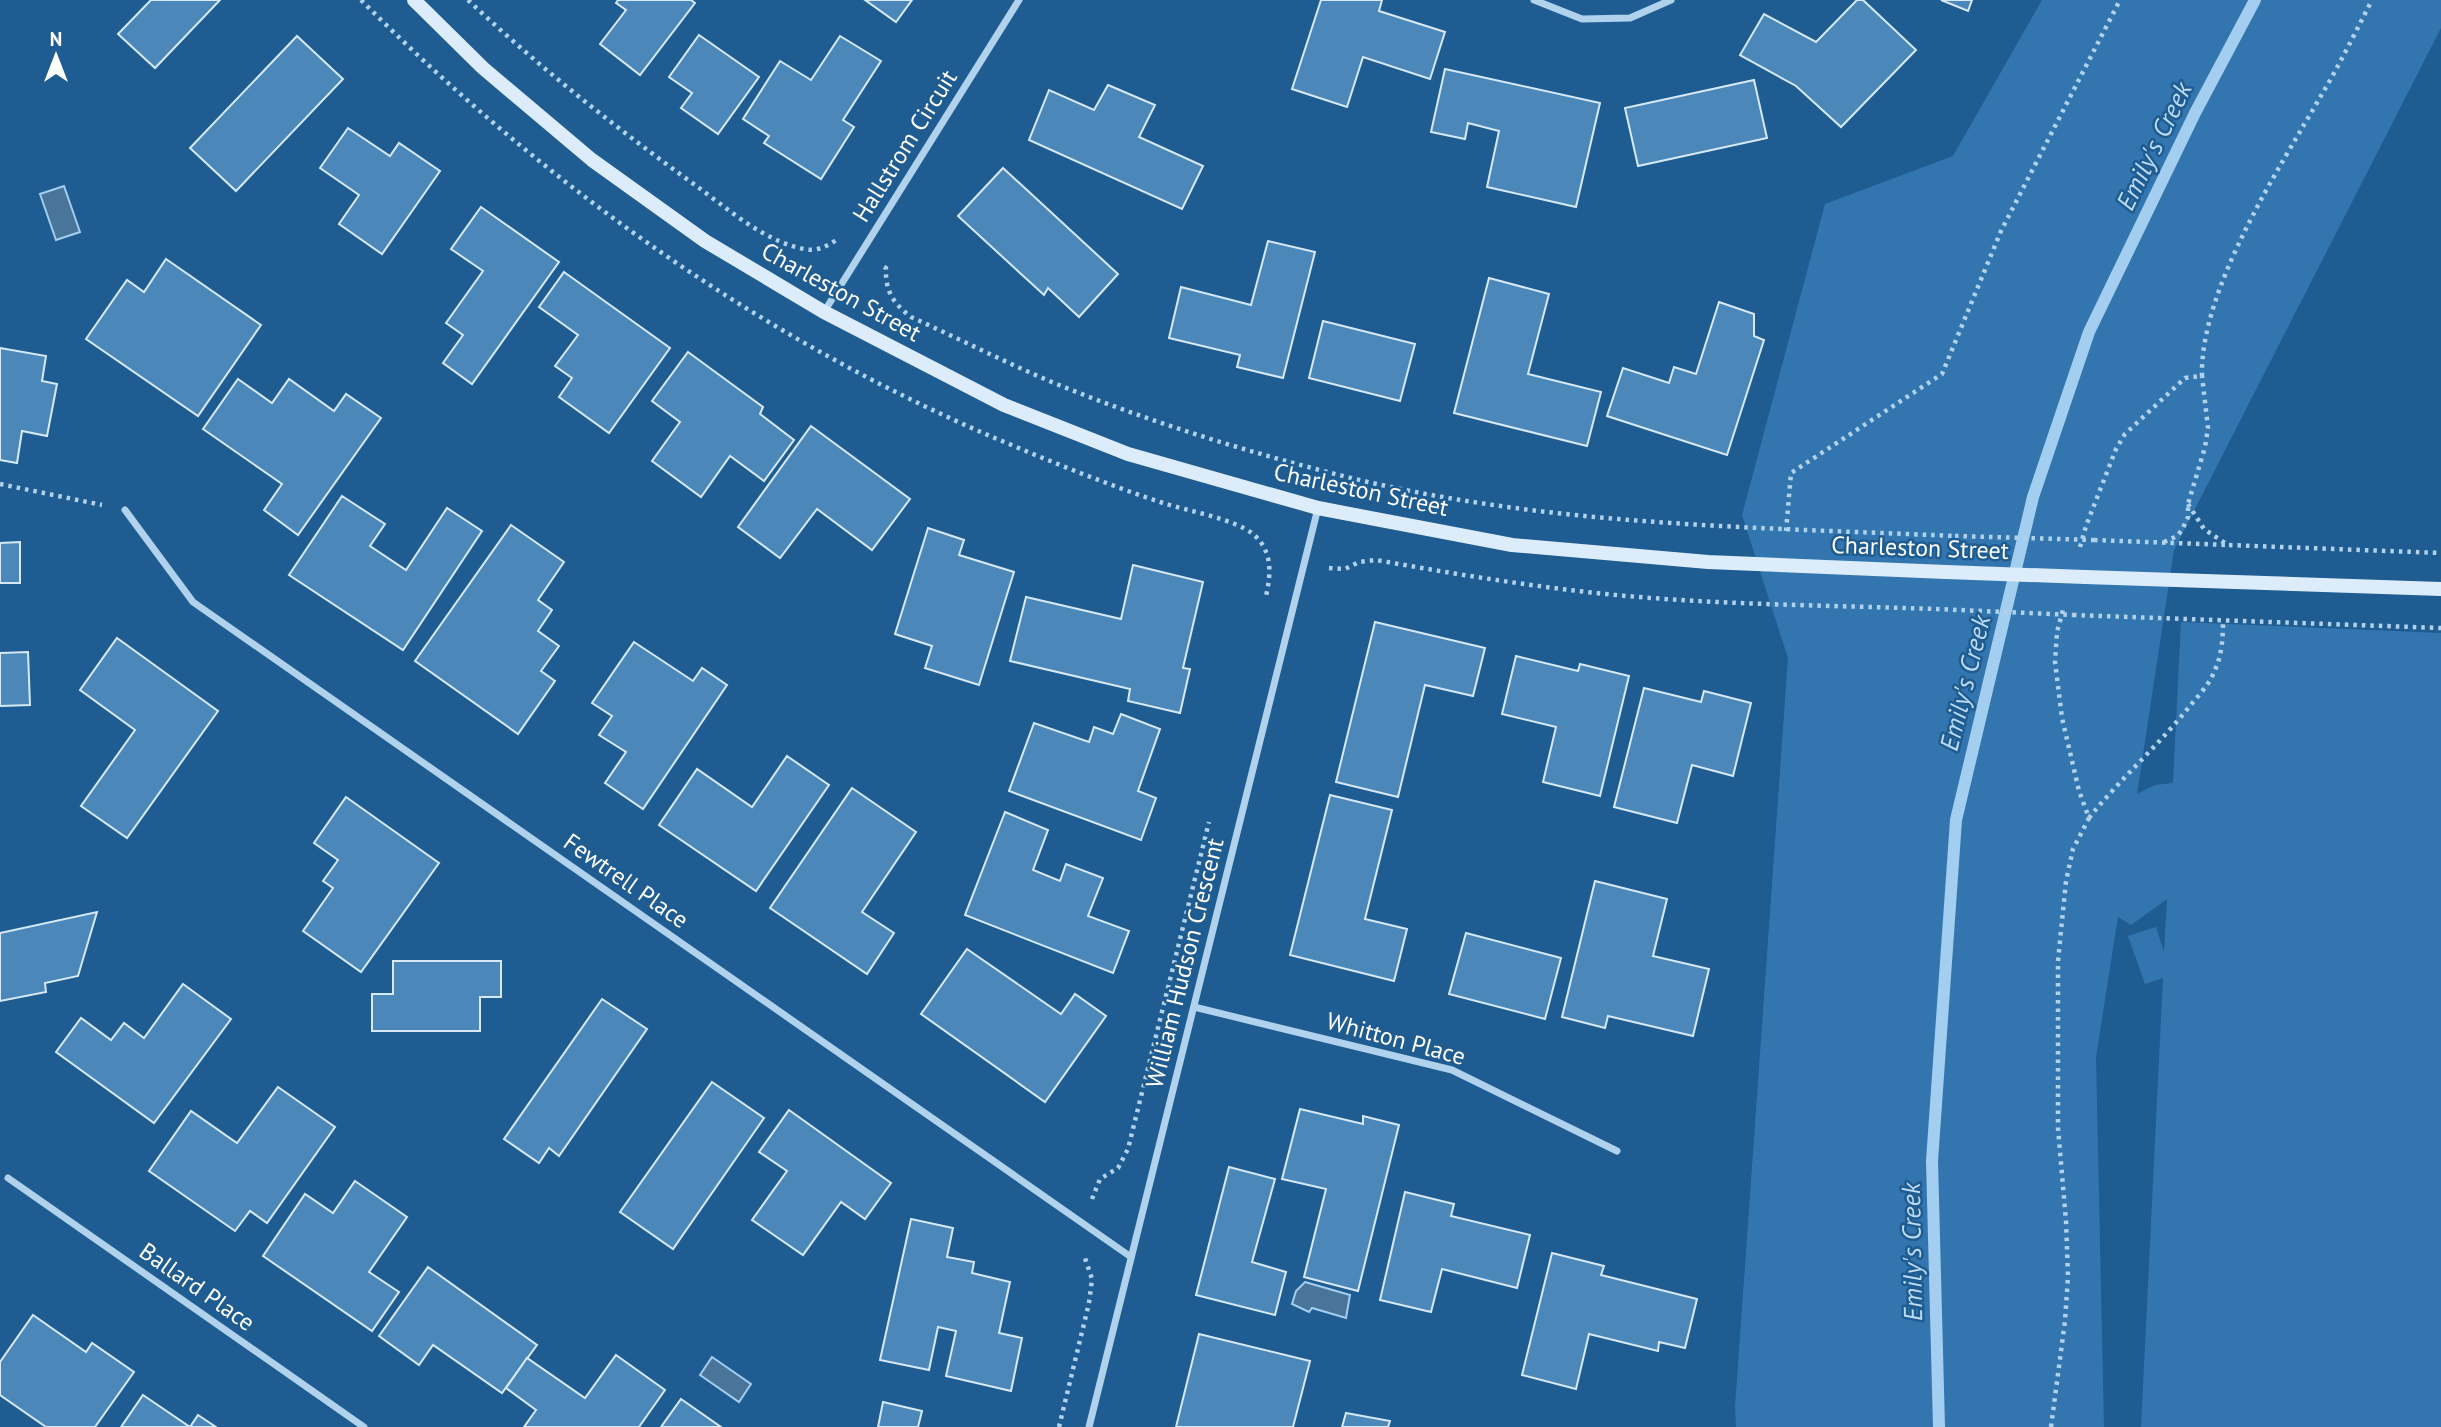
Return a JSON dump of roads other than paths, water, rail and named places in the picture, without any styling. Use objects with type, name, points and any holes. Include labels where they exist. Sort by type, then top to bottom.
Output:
[{"type":"street","name":"Charleston Street","points":[[414,0],[483,68],[592,160],[705,241],[824,312],[1004,405],[1128,454],[1318,508],[1512,545],[1708,562],[2441,589]]},
{"type":"street","name":"Hallstrom Circuit","points":[[824,312],[1019,0]]},
{"type":"street","points":[[1534,0],[1582,19],[1630,18],[1671,0]]},
{"type":"street","name":"William Hudson Crescent","points":[[1089,1427],[1318,508]]},
{"type":"street","name":"Fewtrell Place","points":[[125,510],[194,602],[1131,1256]]},
{"type":"street","name":"Whitton Place","points":[[1194,1007],[1452,1070],[1617,1151]]},
{"type":"street","name":"Ballard Place","points":[[8,1178],[364,1427]]},
{"type":"waterway","name":"Emily's Creek","points":[[1939,1427],[1932,1161],[1956,820],[2033,497],[2089,332],[2195,113],[2255,0]]}]
